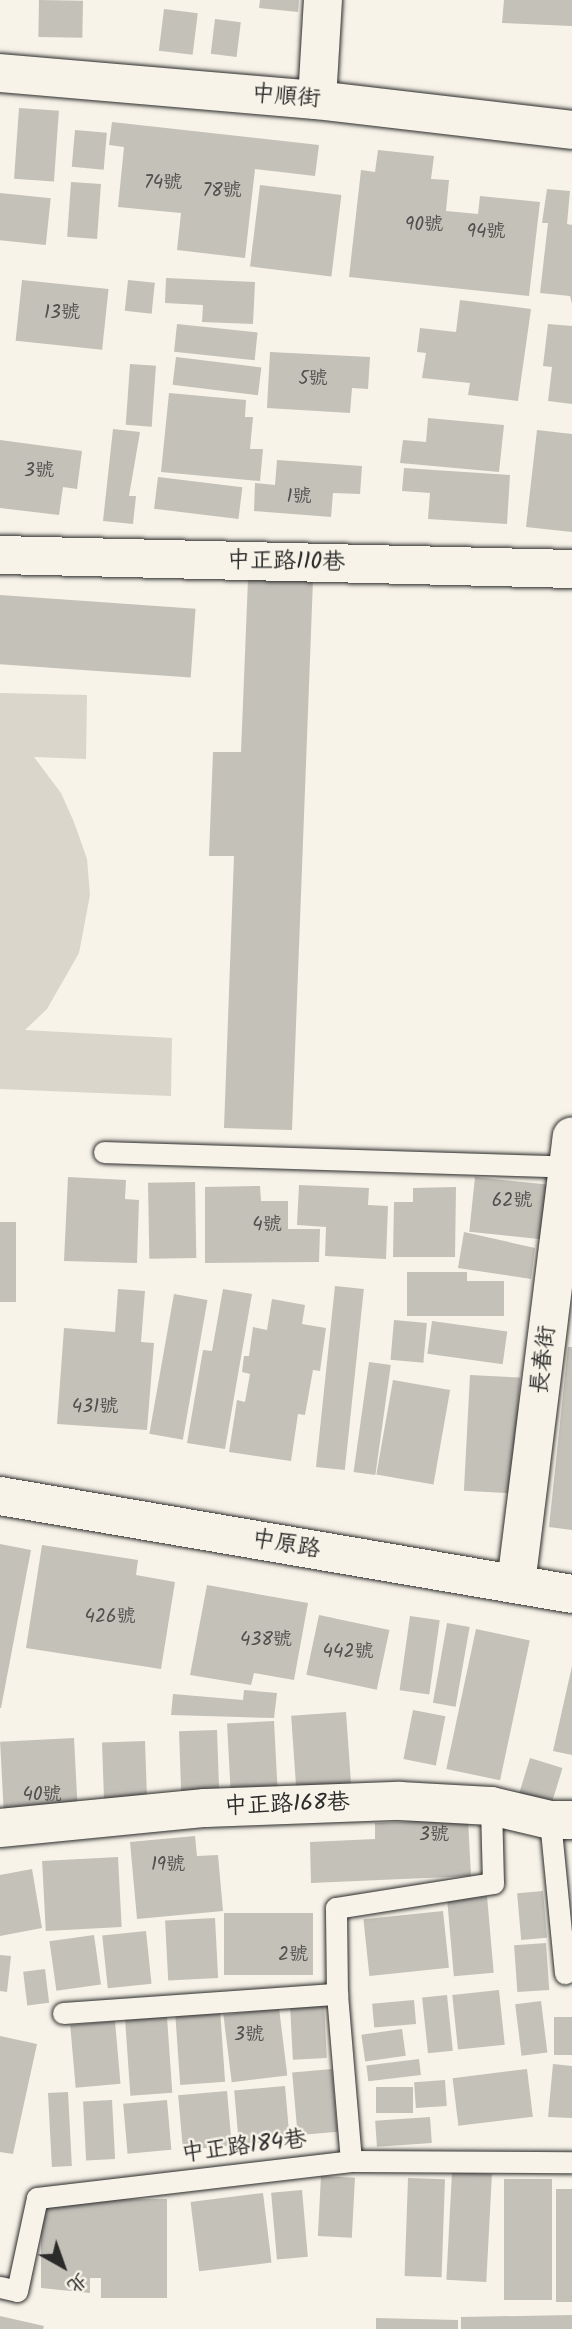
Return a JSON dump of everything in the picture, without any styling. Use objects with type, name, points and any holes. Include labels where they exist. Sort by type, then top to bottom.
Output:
[{"type":"street","points":[[317,100],[323,0]]},
{"type":"street","name":"中順街","points":[[0,73],[317,100],[572,130]]},
{"type":"street","name":"中正路110巷","points":[[0,555],[572,569]]},
{"type":"street","name":"長春街","points":[[516,1584],[570,1151]]},
{"type":"street","name":"中原路","points":[[0,1496],[572,1594]]},
{"type":"street","name":"中正路168巷","points":[[0,1828],[205,1808],[412,1801],[491,1806],[561,1820]]},
{"type":"lane","points":[[104,1152],[570,1151]]},
{"type":"lane","points":[[351,2161],[337,1994],[336,1908],[493,1883],[491,1806]]},
{"type":"lane","points":[[561,1820],[565,1973]]},
{"type":"lane","points":[[63,2013],[337,1994]]},
{"type":"lane","name":"中正路184巷","points":[[0,2287],[17,2291],[37,2197],[351,2161],[572,2162]]},
{"type":"shaded area","points":[[0,693],[87,695],[86,759],[34,757],[61,793],[74,822],[87,859],[90,895],[79,953],[47,1009],[25,1030],[172,1038],[171,1096],[0,1089]]},
{"type":"building","points":[[39,0],[83,1],[82,38],[38,37]]},
{"type":"building","points":[[260,0],[299,0],[298,12],[259,8]]},
{"type":"building","points":[[504,0],[572,0],[572,26],[502,23]]},
{"type":"building","points":[[164,9],[198,13],[193,55],[159,51]]},
{"type":"building","points":[[215,19],[241,22],[237,57],[211,54]]},
{"type":"building","points":[[19,108],[59,111],[54,182],[14,179]]},
{"type":"building","points":[[112,122],[319,145],[315,176],[255,169],[245,258],[177,250],[181,213],[118,207],[124,147],[109,145]]},
{"type":"building","points":[[75,130],[107,133],[104,170],[72,167]]},
{"type":"building","points":[[378,150],[434,156],[431,179],[449,180],[446,211],[478,214],[480,196],[540,202],[529,296],[349,277],[361,170],[375,172]]},
{"type":"building","points":[[71,182],[101,184],[97,239],[67,237]]},
{"type":"building","points":[[260,185],[341,195],[331,276],[250,266]]},
{"type":"building","points":[[547,189],[570,191],[567,224],[572,225],[572,304],[570,296],[540,293],[548,223],[542,223]]},
{"type":"building","points":[[0,193],[51,198],[46,245],[0,240]]},
{"type":"building","points":[[166,278],[255,282],[253,324],[202,322],[203,305],[165,303]]},
{"type":"building","points":[[22,280],[109,289],[102,350],[16,341]]},
{"type":"building","points":[[128,280],[155,283],[152,314],[125,311]]},
{"type":"building","points":[[460,300],[531,309],[518,401],[468,395],[470,383],[422,378],[426,353],[417,352],[420,328],[456,332]]},
{"type":"building","points":[[177,324],[258,332],[255,360],[174,352]]},
{"type":"building","points":[[548,324],[572,326],[572,404],[548,401],[552,367],[543,366]]},
{"type":"building","points":[[270,352],[370,357],[368,389],[352,388],[350,413],[267,408]]},
{"type":"building","points":[[176,357],[261,367],[258,395],[173,385]]},
{"type":"building","points":[[130,364],[156,366],[152,427],[126,425]]},
{"type":"building","points":[[169,393],[246,400],[245,417],[253,417],[250,449],[263,449],[260,481],[161,472]]},
{"type":"building","points":[[428,418],[504,425],[499,472],[400,463],[403,440],[426,442]]},
{"type":"building","points":[[113,429],[140,432],[129,496],[136,496],[133,524],[103,521]]},
{"type":"building","points":[[537,430],[572,434],[572,532],[526,527]]},
{"type":"building","points":[[0,440],[82,451],[77,489],[63,487],[59,515],[0,508]]},
{"type":"building","points":[[277,460],[362,466],[360,494],[333,493],[331,517],[254,511],[255,483],[275,485]]},
{"type":"building","points":[[404,468],[510,475],[507,524],[428,519],[430,493],[402,491]]},
{"type":"building","points":[[158,477],[242,487],[238,519],[154,509]]},
{"type":"building","points":[[248,579],[313,580],[292,1130],[224,1128],[234,856],[209,856],[213,752],[241,752]]},
{"type":"building","points":[[0,595],[196,609],[191,678],[0,664]]},
{"type":"building","points":[[68,1177],[126,1180],[125,1199],[139,1200],[137,1263],[64,1261]]},
{"type":"building","points":[[475,1177],[547,1185],[541,1239],[469,1232]]},
{"type":"building","points":[[195,1182],[196,1258],[149,1259],[148,1183]]},
{"type":"building","points":[[299,1185],[369,1188],[368,1205],[388,1206],[386,1259],[325,1256],[326,1227],[297,1225]]},
{"type":"building","points":[[260,1186],[261,1201],[288,1201],[288,1229],[320,1229],[319,1262],[205,1263],[205,1187]]},
{"type":"building","points":[[456,1187],[455,1257],[393,1257],[394,1202],[413,1202],[413,1188]]},
{"type":"building","points":[[0,1222],[16,1222],[16,1302],[0,1302]]},
{"type":"building","points":[[464,1232],[535,1248],[531,1279],[458,1268]]},
{"type":"building","points":[[407,1272],[467,1272],[467,1281],[504,1281],[504,1316],[407,1316]]},
{"type":"building","points":[[335,1286],[364,1289],[345,1470],[316,1467]]},
{"type":"building","points":[[118,1289],[145,1291],[141,1342],[154,1343],[147,1430],[57,1424],[64,1328],[115,1332]]},
{"type":"building","points":[[223,1289],[252,1294],[225,1449],[187,1443],[203,1350],[212,1351]]},
{"type":"building","points":[[174,1294],[207,1300],[183,1440],[149,1434]]},
{"type":"building","points":[[272,1299],[305,1305],[302,1324],[326,1328],[320,1371],[313,1370],[305,1415],[298,1414],[291,1461],[229,1452],[237,1400],[245,1402],[250,1374],[242,1372],[244,1356],[249,1356],[253,1327],[267,1330]]},
{"type":"building","points":[[394,1320],[427,1323],[423,1363],[391,1360]]},
{"type":"building","points":[[432,1321],[507,1332],[503,1364],[427,1354]]},
{"type":"building","points":[[568,1347],[572,1347],[572,1530],[549,1527]]},
{"type":"building","points":[[369,1362],[391,1365],[375,1475],[354,1472]]},
{"type":"building","points":[[470,1375],[520,1378],[514,1493],[464,1491]]},
{"type":"building","points":[[393,1380],[450,1390],[433,1485],[376,1475]]},
{"type":"building","points":[[0,1544],[31,1550],[1,1708],[0,1708]]},
{"type":"building","points":[[42,1545],[138,1560],[136,1575],[175,1582],[161,1669],[26,1648]]},
{"type":"building","points":[[207,1585],[308,1603],[294,1680],[254,1673],[251,1685],[190,1675]]},
{"type":"building","points":[[319,1615],[389,1630],[377,1690],[306,1675]]},
{"type":"building","points":[[410,1616],[440,1620],[429,1694],[400,1690]]},
{"type":"building","points":[[447,1623],[470,1627],[456,1707],[433,1703]]},
{"type":"building","points":[[476,1629],[530,1640],[500,1780],[446,1769]]},
{"type":"building","points":[[572,1666],[572,1755],[553,1751]]},
{"type":"building","points":[[244,1690],[277,1693],[274,1718],[171,1715],[173,1694],[243,1700]]},
{"type":"building","points":[[413,1710],[445,1716],[436,1765],[403,1759]]},
{"type":"building","points":[[346,1712],[351,1787],[296,1791],[291,1716]]},
{"type":"building","points":[[274,1721],[277,1787],[231,1789],[227,1723]]},
{"type":"building","points":[[217,1730],[219,1801],[182,1802],[179,1731]]},
{"type":"building","points":[[74,1738],[78,1812],[4,1816],[0,1742]]},
{"type":"building","points":[[145,1741],[147,1809],[104,1810],[102,1743]]},
{"type":"building","points":[[530,1758],[563,1768],[551,1807],[518,1797]]},
{"type":"building","points":[[468,1819],[471,1876],[311,1883],[310,1842],[375,1839],[375,1823]]},
{"type":"building","points":[[195,1836],[197,1856],[218,1855],[223,1911],[137,1919],[130,1842]]},
{"type":"building","points":[[118,1857],[122,1927],[46,1931],[42,1861]]},
{"type":"building","points":[[32,1869],[42,1928],[0,1936],[0,1875]]},
{"type":"building","points":[[543,1891],[547,1938],[521,1940],[517,1893]]},
{"type":"building","points":[[487,1896],[494,1973],[454,1976],[447,1899]]},
{"type":"building","points":[[443,1911],[449,1968],[369,1976],[363,1919]]},
{"type":"building","points":[[224,1913],[313,1913],[313,1975],[224,1975]]},
{"type":"building","points":[[215,1918],[218,1978],[168,1981],[165,1921]]},
{"type":"building","points":[[146,1931],[152,1984],[108,1988],[102,1936]]},
{"type":"building","points":[[94,1935],[101,1985],[56,1991],[49,1941]]},
{"type":"building","points":[[546,1943],[549,1990],[517,1992],[514,1945]]},
{"type":"building","points":[[0,1955],[11,1956],[7,1992],[0,1991]]},
{"type":"building","points":[[45,1969],[49,2003],[27,2005],[23,1972]]},
{"type":"building","points":[[499,1990],[505,2045],[458,2050],[452,1995]]},
{"type":"building","points":[[447,1995],[453,2051],[428,2053],[422,1998]]},
{"type":"building","points":[[414,2000],[416,2024],[374,2028],[372,2004]]},
{"type":"building","points":[[541,2001],[547,2053],[522,2056],[515,2004]]},
{"type":"building","points":[[324,2004],[327,2058],[293,2060],[290,2006]]},
{"type":"building","points":[[279,2008],[287,2075],[232,2082],[223,2015]]},
{"type":"building","points":[[220,2009],[225,2082],[180,2085],[175,2012]]},
{"type":"building","points":[[167,2017],[172,2093],[130,2096],[125,2020]]},
{"type":"building","points":[[554,2017],[572,2017],[572,2055],[554,2055]]},
{"type":"building","points":[[115,2021],[120,2084],[76,2088],[70,2025]]},
{"type":"building","points":[[402,2029],[406,2056],[365,2061],[361,2035]]},
{"type":"building","points":[[0,2036],[37,2044],[13,2154],[0,2152]]},
{"type":"building","points":[[419,2059],[421,2075],[368,2081],[366,2065]]},
{"type":"building","points":[[553,2064],[572,2066],[572,2118],[548,2117]]},
{"type":"building","points":[[332,2069],[337,2132],[298,2135],[292,2072]]},
{"type":"building","points":[[527,2069],[533,2117],[458,2126],[453,2078]]},
{"type":"building","points":[[445,2080],[447,2106],[416,2108],[414,2082]]},
{"type":"building","points":[[285,2086],[290,2140],[239,2144],[234,2090]]},
{"type":"building","points":[[376,2087],[413,2087],[413,2113],[376,2113]]},
{"type":"building","points":[[227,2091],[232,2146],[183,2150],[178,2095]]},
{"type":"building","points":[[68,2092],[72,2166],[52,2167],[48,2093]]},
{"type":"building","points":[[112,2100],[115,2159],[86,2160],[83,2102]]},
{"type":"building","points":[[167,2100],[171,2150],[128,2154],[123,2104]]},
{"type":"building","points":[[430,2117],[432,2143],[377,2147],[375,2121]]},
{"type":"building","points":[[452,2172],[492,2174],[486,2282],[446,2280]]},
{"type":"building","points":[[321,2176],[355,2178],[352,2238],[318,2236]]},
{"type":"building","points":[[408,2178],[445,2179],[442,2277],[405,2276]]},
{"type":"building","points":[[504,2179],[552,2179],[552,2300],[504,2300]]},
{"type":"building","points":[[556,2189],[572,2189],[572,2302],[556,2302]]},
{"type":"building","points":[[302,2190],[308,2257],[277,2259],[271,2193]]},
{"type":"building","points":[[263,2193],[272,2262],[199,2271],[191,2202]]},
{"type":"building","points":[[167,2199],[167,2298],[101,2298],[101,2278],[90,2278],[90,2293],[41,2288],[41,2200]]},
{"type":"building","points":[[572,2315],[572,2329],[461,2329],[461,2317]]},
{"type":"building","points":[[0,2316],[44,2326],[43,2329],[0,2329]]},
{"type":"building","points":[[376,2318],[458,2320],[458,2329],[376,2329]]}]
